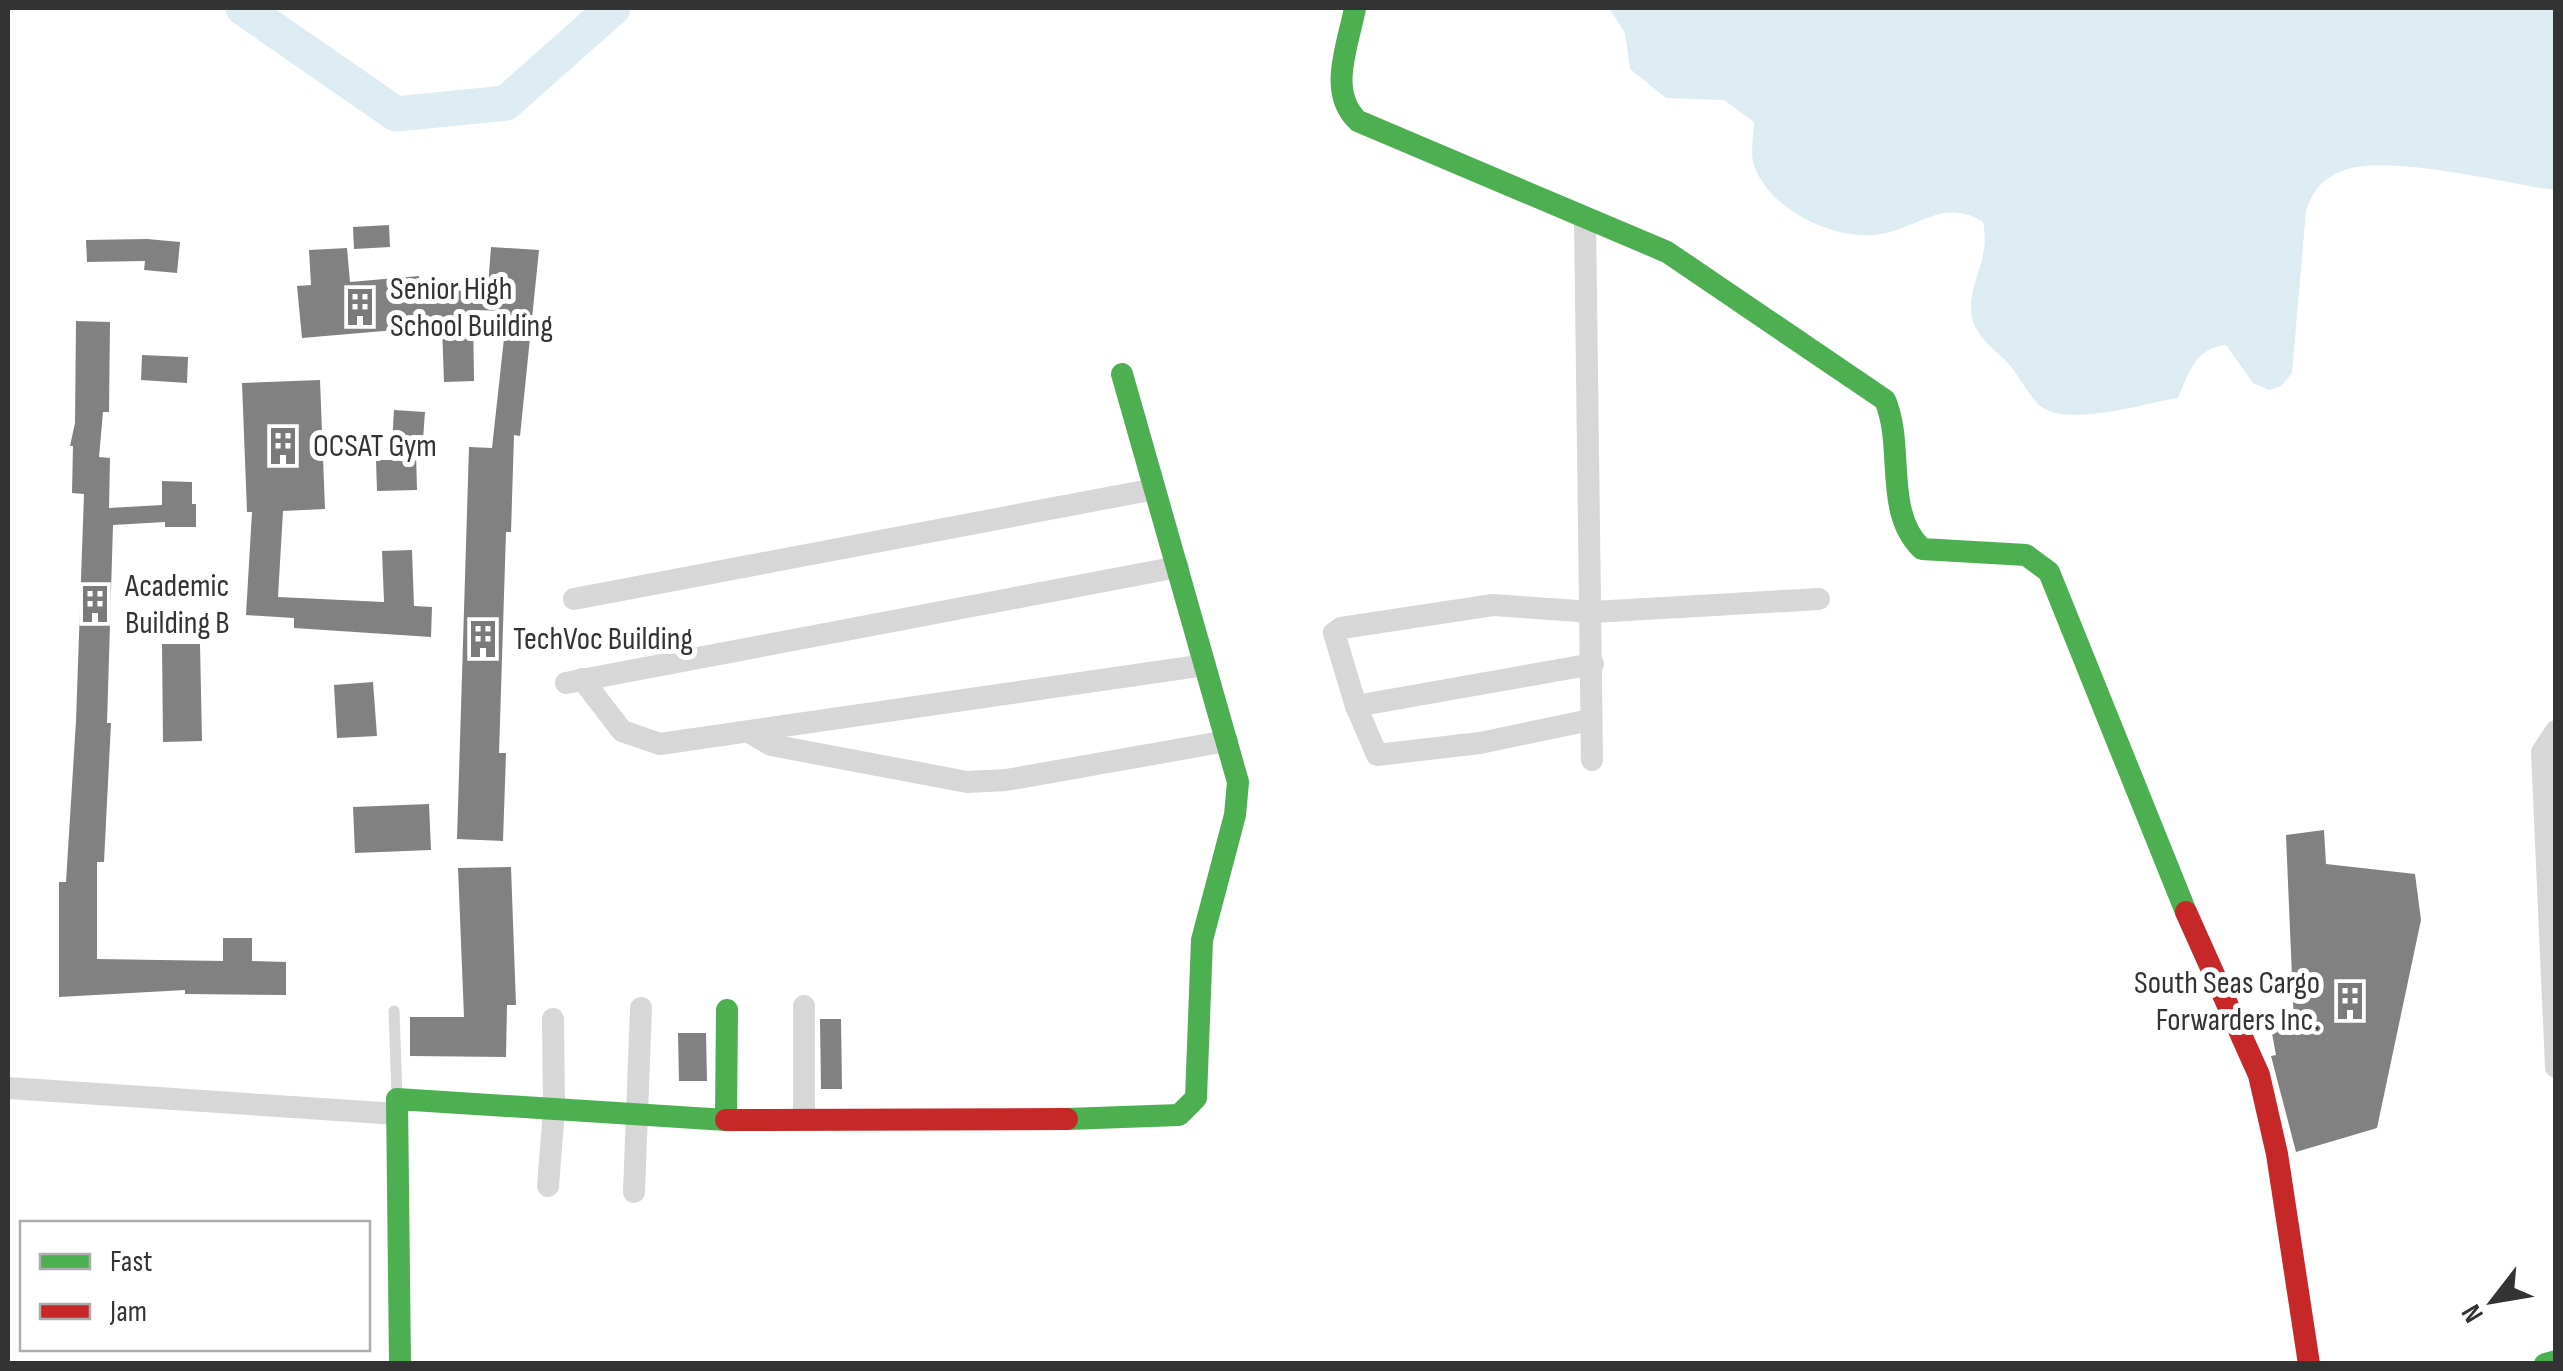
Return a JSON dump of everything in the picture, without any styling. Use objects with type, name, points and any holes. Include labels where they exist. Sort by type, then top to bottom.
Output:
[{"type":"street","points":[[1355,8],[1339,94],[1344,108],[1358,121],[1667,252],[1885,400],[1899,435],[1900,514],[1912,544],[1922,550],[2026,554],[2050,572],[2190,924],[2259,1075],[2278,1154],[2309,1364]]},
{"type":"street","points":[[1585,218],[1592,760]]},
{"type":"street","points":[[8,1088],[726,1120],[1150,1120],[1172,1117],[1192,1105],[1200,1082],[1202,940],[1237,803],[1238,782],[1122,374]]},
{"type":"street","points":[[574,599],[1155,489]]},
{"type":"street","points":[[1178,567],[574,681],[613,722],[647,742],[749,732],[1206,665]]},
{"type":"street","points":[[1590,720],[1383,756],[1373,752],[1334,632],[1493,605],[1593,612],[1819,599]]},
{"type":"street","points":[[1356,706],[1593,664]]},
{"type":"street","points":[[2556,731],[2542,752],[2556,1067]]},
{"type":"street","points":[[749,732],[771,745],[968,782],[1006,780],[1228,741]]},
{"type":"street","points":[[804,1006],[804,1119]]},
{"type":"street","points":[[634,1192],[642,1008]]},
{"type":"street","points":[[726,1120],[727,1010]]},
{"type":"street","points":[[548,1186],[554,1110],[552,1020]]},
{"type":"street","points":[[397,1107],[400,1364]]},
{"type":"street","points":[[2545,1364],[2556,1361]]},
{"type":"lane","points":[[394,1011],[397,1107]]},
{"type":"shaded area","points":[[1609,8],[2555,8],[2555,190],[2392,165],[2347,169],[2332,175],[2312,196],[2306,211],[2292,373],[2281,386],[2269,390],[2253,383],[2226,345],[2200,356],[2178,398],[2084,415],[2049,411],[2037,403],[2010,365],[1983,339],[1972,319],[1972,299],[1984,247],[1983,222],[1955,212],[1889,232],[1858,235],[1805,219],[1775,197],[1755,168],[1754,122],[1724,100],[1666,98],[1630,69],[1625,33]]},
{"type":"building","points":[[389,225],[390,247],[354,249],[353,227]]},
{"type":"building","points":[[86,240],[180,242],[177,273],[144,270],[145,261],[87,262]]},
{"type":"building","points":[[491,247],[539,250],[520,436],[514,435],[511,532],[506,532],[499,753],[506,753],[503,841],[457,839],[469,447],[492,448],[507,311],[473,310],[474,381],[444,382],[442,326],[302,338],[297,286],[311,285],[309,250],[347,248],[350,282],[419,276],[420,285],[488,287]]},
{"type":"building","points":[[76,321],[110,322],[109,412],[103,412],[99,457],[110,458],[109,508],[162,505],[162,481],[192,482],[192,504],[196,504],[196,527],[165,527],[165,522],[113,525],[107,723],[111,723],[104,862],[97,862],[97,959],[223,961],[223,938],[252,938],[252,961],[286,962],[286,995],[185,994],[185,990],[59,997],[59,882],[66,882],[84,494],[72,493],[70,446],[75,423]]},
{"type":"building","points":[[142,355],[188,357],[187,383],[141,380]]},
{"type":"building","points":[[320,380],[325,509],[283,511],[278,597],[384,602],[382,551],[412,550],[414,606],[432,607],[431,637],[294,628],[294,618],[246,615],[252,512],[247,512],[242,383]]},
{"type":"building","points":[[394,410],[425,412],[422,453],[416,452],[417,490],[377,491],[376,460],[391,460]]},
{"type":"building","points":[[162,644],[200,644],[202,741],[163,742]]},
{"type":"building","points":[[373,682],[377,736],[337,738],[334,685]]},
{"type":"building","points":[[429,804],[431,850],[355,853],[353,807]]},
{"type":"building","name":"South Seas Cargo Forwarders Inc.","points":[[2324,830],[2326,864],[2415,874],[2421,920],[2377,1128],[2296,1152],[2271,1056],[2276,1055],[2271,1028],[2294,1024],[2286,835]]},
{"type":"building","points":[[511,867],[516,1005],[507,1005],[506,1057],[410,1056],[410,1017],[464,1017],[458,868]]},
{"type":"building","points":[[820,1019],[841,1019],[842,1089],[821,1089]]},
{"type":"building","points":[[678,1033],[706,1033],[707,1081],[679,1081]]},
{"type":"waterway","points":[[243,8],[396,114],[506,103],[613,8]]},
{"type":"traffic: fast","points":[[1355,8],[1342,83],[1343,96],[1358,121],[1667,252],[1885,400],[1894,438],[1898,498],[1910,534],[1922,549],[2026,555],[2049,572],[2186,912]]},
{"type":"traffic: fast","points":[[1067,1119],[1179,1115],[1196,1098],[1202,940],[1235,815],[1238,782],[1122,374]]},
{"type":"traffic: fast","points":[[400,1364],[397,1099],[726,1120],[727,1010]]},
{"type":"traffic: fast","points":[[2545,1364],[2556,1361]]},
{"type":"traffic: jam","points":[[2186,912],[2259,1075],[2277,1154],[2309,1364]]},
{"type":"traffic: jam","points":[[726,1120],[1067,1119]]},
{"type":"place","name":"Senior High School Building","points":[[360,307]]},
{"type":"place","name":"OCSAT Gym","points":[[283,446]]},
{"type":"place","name":"Academic Building B","points":[[95,604]]},
{"type":"place","name":"TechVoc Building","points":[[483,639]]},
{"type":"place","name":"South Seas Cargo Forwarders Inc.","points":[[2350,1001]]}]
